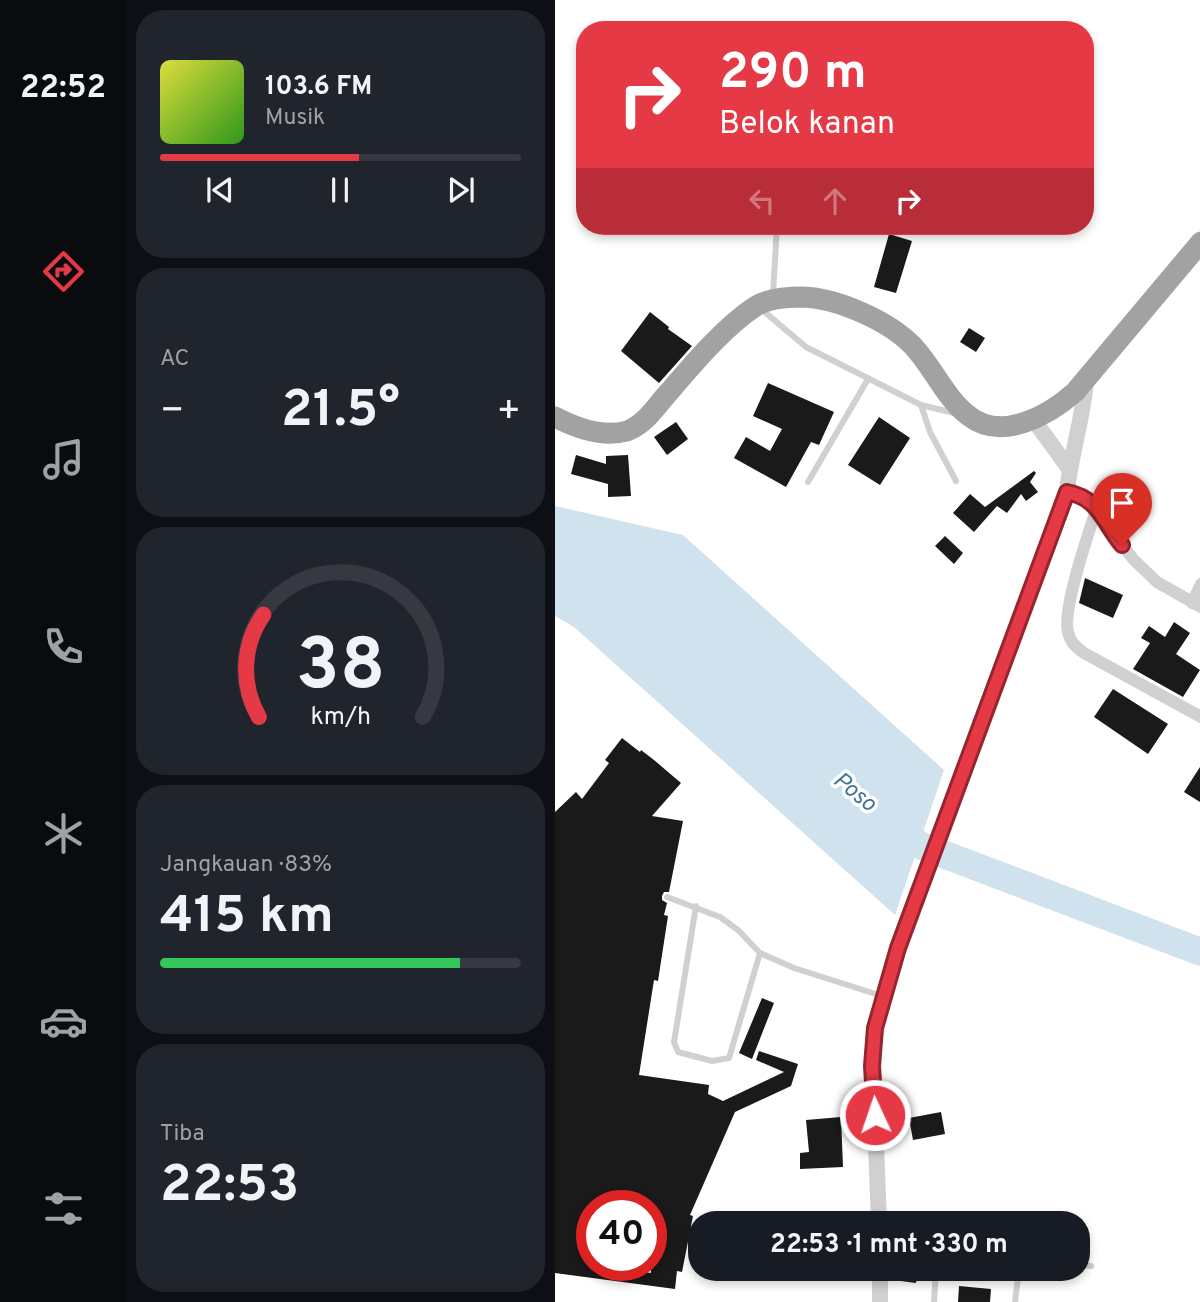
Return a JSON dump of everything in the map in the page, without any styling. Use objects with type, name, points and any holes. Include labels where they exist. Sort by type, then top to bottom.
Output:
[{"type":"highway","points":[[555,417],[579,429],[614,433],[628,430],[646,420],[722,334],[765,303],[803,297],[835,301],[895,331],[912,345],[970,417],[989,425],[1022,424],[1063,402],[1086,381],[1200,242]]},
{"type":"street","points":[[879,1211],[872,1048],[875,1028],[898,948],[1067,492],[1069,470],[1084,406],[1086,381]]},
{"type":"street","points":[[1033,419],[1069,470]]},
{"type":"street","points":[[1067,492],[1080,494],[1097,507],[1111,531],[1133,559],[1157,582],[1196,605],[1200,584]]},
{"type":"street","points":[[1097,507],[1075,578],[1067,623],[1068,635],[1084,653],[1200,717]]},
{"type":"street","points":[[880,1281],[880,1302]]},
{"type":"lane","points":[[776,235],[765,303],[806,347],[921,405],[970,417]]},
{"type":"lane","points":[[808,482],[868,379]]},
{"type":"lane","points":[[921,405],[930,432],[956,481]]},
{"type":"lane","points":[[667,897],[696,906],[729,924],[760,953],[794,968],[884,997]]},
{"type":"lane","points":[[696,906],[674,1042],[678,1052],[712,1061],[729,1058],[760,953]]},
{"type":"lane","points":[[934,1302],[935,1281]]},
{"type":"lane","points":[[1015,1302],[1018,1281]]},
{"type":"water","points":[[555,506],[683,535],[944,770],[895,915],[574,627],[555,616]]},
{"type":"building","points":[[889,235],[912,241],[896,293],[874,287]]},
{"type":"building","points":[[650,312],[692,346],[659,383],[621,351]]},
{"type":"building","points":[[969,328],[985,338],[976,352],[960,342]]},
{"type":"building","points":[[768,383],[834,412],[819,445],[811,442],[786,487],[734,458],[746,437],[770,451],[782,429],[753,416]]},
{"type":"building","points":[[879,417],[910,438],[880,485],[848,465]]},
{"type":"building","points":[[676,422],[688,439],[667,455],[654,437]]},
{"type":"building","points":[[576,455],[606,464],[606,456],[628,455],[631,496],[608,497],[608,484],[571,474]]},
{"type":"building","points":[[1034,471],[1036,473],[1030,482],[1038,492],[1026,501],[1021,494],[1007,513],[997,506],[974,532],[953,513],[970,494],[985,507]]},
{"type":"building","points":[[945,536],[963,553],[954,564],[935,546]]},
{"type":"building","points":[[1085,578],[1123,595],[1113,618],[1079,603]]},
{"type":"building","points":[[1174,622],[1190,633],[1176,654],[1200,670],[1183,697],[1133,669],[1150,643],[1141,638],[1149,626],[1165,637]]},
{"type":"building","points":[[1113,689],[1168,724],[1148,754],[1094,717]]},
{"type":"building","points":[[622,738],[681,783],[652,816],[683,821],[669,892],[664,892],[662,896],[662,900],[667,903],[664,915],[668,916],[658,981],[654,980],[639,1075],[709,1085],[708,1094],[723,1101],[784,1072],[756,1060],[759,1051],[798,1064],[791,1086],[735,1112],[692,1211],[688,1211],[688,1241],[682,1272],[677,1271],[675,1289],[615,1281],[667,1281],[667,1190],[576,1190],[576,1276],[555,1273],[555,812],[576,792],[582,799],[609,763],[605,760]]},
{"type":"building","points":[[1200,767],[1200,802],[1184,792]]},
{"type":"building","points":[[762,998],[774,1003],[752,1059],[739,1053]]},
{"type":"building","points":[[941,1112],[945,1134],[913,1140],[909,1118]]},
{"type":"building","points":[[841,1117],[843,1167],[800,1169],[800,1153],[809,1152],[806,1120]]},
{"type":"building","points":[[959,1286],[991,1289],[990,1302],[958,1302]]},
{"type":"waterway","name":"Poso","points":[[888,820],[919,845],[1201,952]]},
{"type":"route","points":[[875,1115],[872,1048],[875,1028],[898,948],[1067,492],[1080,494],[1097,507],[1122,545]]}]
